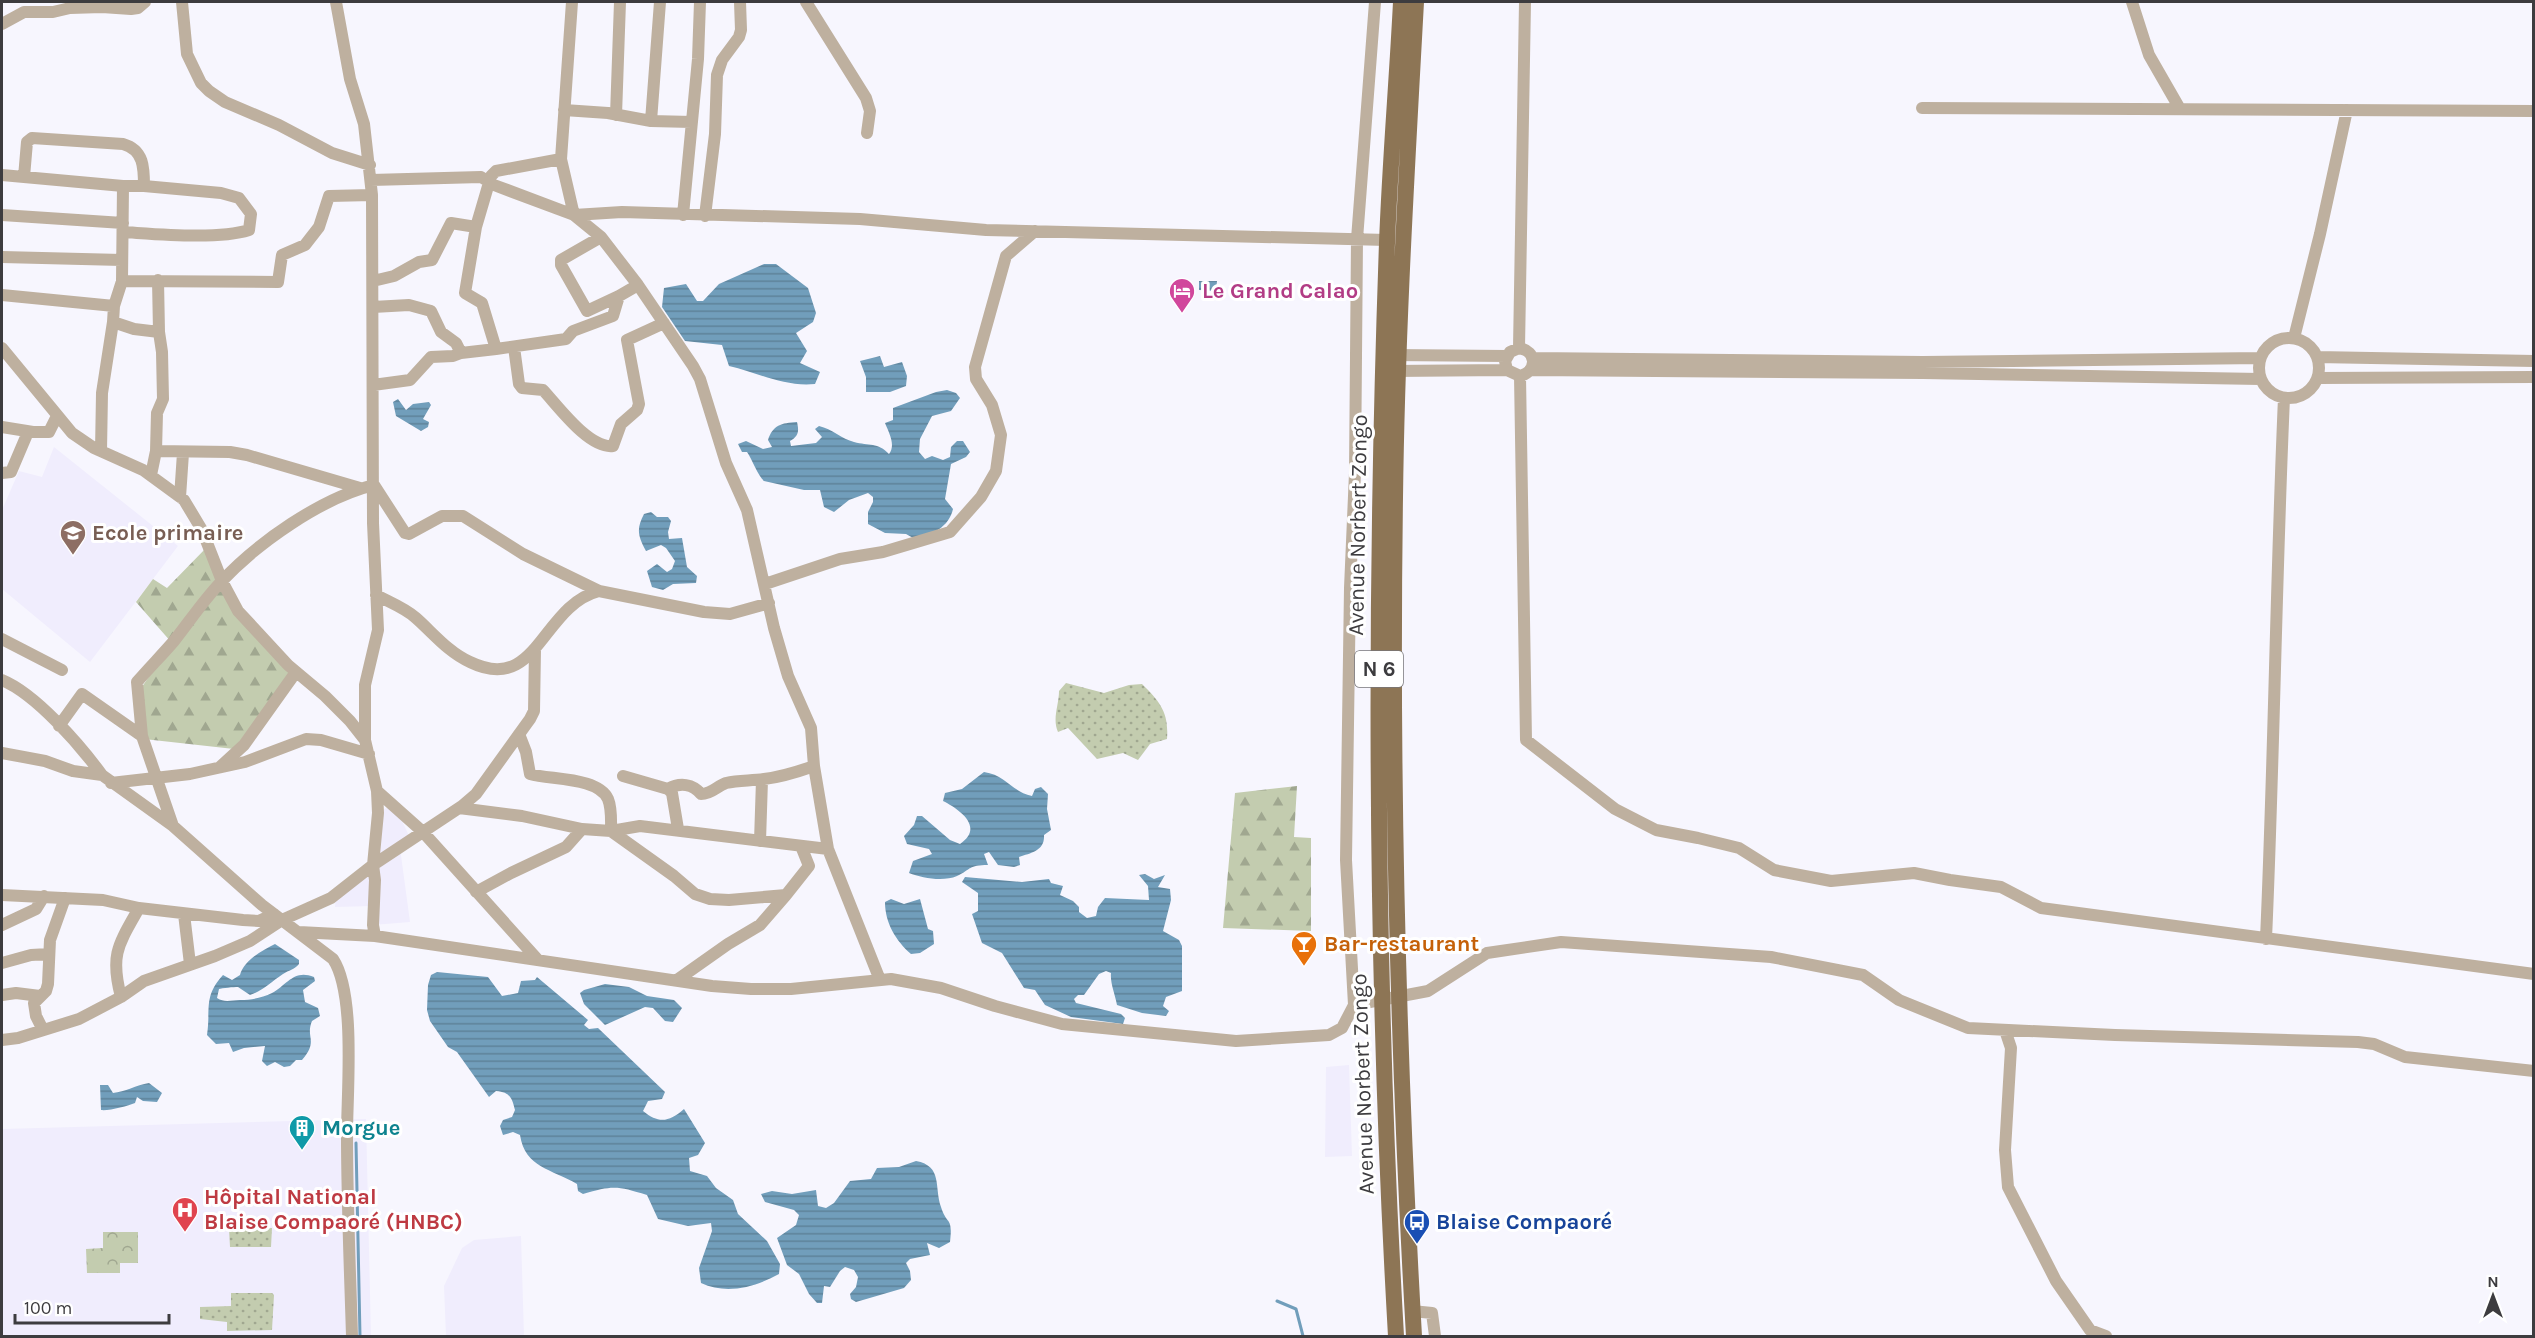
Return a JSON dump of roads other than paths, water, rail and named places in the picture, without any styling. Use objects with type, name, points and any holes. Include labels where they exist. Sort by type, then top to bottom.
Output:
[{"type":"main road","name":"Avenue Norbert Zongo","points":[[1401,2],[1387,240],[1395,495],[1393,734],[1398,997],[1414,1336]]},
{"type":"main road","name":"Avenue Norbert Zongo","points":[[1396,1336],[1381,1000],[1378,734],[1380,493],[1404,219],[1416,2]]},
{"type":"street","points":[[2,24],[24,12],[52,12],[70,8],[116,6],[131,9],[138,8],[145,2]]},
{"type":"street","points":[[182,2],[187,54],[201,83],[209,92],[225,102],[279,125],[333,153],[370,165]]},
{"type":"street","points":[[336,2],[350,79],[364,124],[372,195],[374,485],[378,630],[365,686],[365,740],[377,790],[378,813],[373,865],[375,936]]},
{"type":"street","points":[[572,2],[561,159],[574,215]]},
{"type":"street","points":[[616,115],[620,2]]},
{"type":"street","points":[[651,121],[660,2]]},
{"type":"street","points":[[683,215],[700,2]]},
{"type":"street","points":[[705,216],[715,134],[717,75],[722,60],[739,37],[740,2]]},
{"type":"street","points":[[806,2],[866,98],[870,111],[867,133]]},
{"type":"street","points":[[299,932],[375,936],[752,989],[791,988],[891,979],[941,988],[995,1006],[1062,1023],[1142,1033],[1236,1041],[1329,1035],[1342,1028],[1354,1005],[1346,860],[1350,588],[1355,472],[1357,239],[1375,2]]},
{"type":"street","points":[[1519,348],[1525,2]]},
{"type":"street","points":[[2132,2],[2149,55],[2180,109]]},
{"type":"street","points":[[1922,108],[2534,111]]},
{"type":"street","points":[[564,110],[651,121],[692,122]]},
{"type":"street","points":[[2294,338],[2347,110]]},
{"type":"street","points":[[24,177],[29,138],[110,142],[131,146],[141,157],[144,166],[144,186]]},
{"type":"street","points":[[496,349],[482,303],[465,293],[476,227],[490,181],[496,171],[561,159]]},
{"type":"street","points":[[2,175],[221,193],[239,198],[251,214],[249,230],[220,234],[123,228],[2,215]]},
{"type":"street","points":[[371,180],[481,177],[494,185],[574,215],[601,237],[638,285],[700,379],[726,463],[747,510],[788,676],[811,728],[814,766],[828,849],[880,980]]},
{"type":"street","points":[[101,451],[102,393],[114,306],[122,281],[123,186]]},
{"type":"street","points":[[122,281],[278,282],[282,255],[306,245],[319,227],[329,196],[372,195]]},
{"type":"street","points":[[574,215],[622,212],[867,219],[986,230],[1387,240]]},
{"type":"street","points":[[373,281],[402,273],[419,262],[432,260],[451,223],[476,227]]},
{"type":"street","points":[[765,584],[840,559],[883,552],[950,532],[981,497],[996,471],[1000,435],[992,405],[976,379],[975,367],[1006,255],[1035,231]]},
{"type":"street","points":[[601,237],[561,260],[561,266],[587,311],[638,285]]},
{"type":"street","points":[[2,257],[122,260]]},
{"type":"street","points":[[151,475],[156,451],[157,418],[163,399],[158,280]]},
{"type":"street","points":[[2,295],[114,306]]},
{"type":"street","points":[[373,385],[410,380],[431,357],[560,341],[573,331],[614,316],[619,296]]},
{"type":"street","points":[[373,307],[409,305],[431,311],[441,332],[456,343],[461,353]]},
{"type":"street","points":[[113,322],[134,329],[159,332]]},
{"type":"street","points":[[514,348],[519,384],[522,388],[543,390],[568,421],[597,443],[613,446],[621,424],[637,410],[639,404],[627,340],[664,323]]},
{"type":"street","points":[[2294,338],[2304,341],[2318,357],[2318,378],[2313,387],[2305,394],[2295,398],[2284,398],[2266,388],[2260,379],[2258,368],[2260,358],[2273,342],[2294,338]]},
{"type":"street","points":[[2,348],[77,437],[151,475],[180,497],[202,530],[222,581],[238,611],[296,672],[325,696],[365,740]]},
{"type":"street","points":[[2260,358],[1923,367],[1528,368],[1511,374],[1505,366],[1510,352],[1519,348],[1530,352],[1528,368],[1526,740],[1615,808],[1656,831],[1739,848],[1774,870],[1832,881],[1914,873],[2001,887],[2041,908],[2534,974]]},
{"type":"street","points":[[1391,363],[1507,356]]},
{"type":"street","points":[[2318,357],[2534,361]]},
{"type":"street","points":[[1391,363],[1508,370]]},
{"type":"street","points":[[1923,367],[2260,379]]},
{"type":"street","points":[[2318,378],[2534,377]]},
{"type":"street","points":[[2266,939],[2284,398]]},
{"type":"street","points":[[2,427],[28,432],[50,432],[57,416]]},
{"type":"street","points":[[2,473],[10,472],[28,432]]},
{"type":"street","points":[[156,451],[247,454],[360,488]]},
{"type":"street","points":[[180,497],[183,453]]},
{"type":"street","points":[[374,485],[405,533],[417,531],[442,516],[463,516],[523,554],[599,591],[722,614],[730,614],[769,603]]},
{"type":"street","points":[[173,826],[142,736],[137,682],[222,581],[257,549],[336,498],[374,485]]},
{"type":"street","points":[[376,595],[415,617],[433,636],[468,661],[483,668],[499,670],[523,662],[564,610],[587,594],[599,591]]},
{"type":"street","points":[[2,639],[62,670]]},
{"type":"street","points":[[2,895],[104,900],[139,908],[259,921],[278,917],[331,898],[373,865],[459,808],[476,794],[534,711],[535,649]]},
{"type":"street","points":[[220,767],[244,745],[296,672]]},
{"type":"street","points":[[2,680],[32,699],[87,754],[107,779],[173,826],[278,917],[333,959],[338,967],[345,994],[352,1336]]},
{"type":"street","points":[[59,726],[82,694],[85,694],[142,736]]},
{"type":"street","points":[[519,734],[526,752],[530,774],[577,781],[602,790],[609,801],[611,831]]},
{"type":"street","points":[[2,753],[45,761],[107,779],[157,778],[245,762],[306,739],[321,740],[369,754]]},
{"type":"street","points":[[668,789],[682,785],[696,788],[701,794],[705,794],[723,784],[790,775],[814,766]]},
{"type":"street","points":[[623,776],[668,789],[672,793],[678,829]]},
{"type":"street","points":[[760,841],[762,780]]},
{"type":"street","points":[[377,790],[423,832],[538,960]]},
{"type":"street","points":[[459,808],[522,816],[582,829],[611,831],[640,826],[678,829],[828,849]]},
{"type":"street","points":[[476,892],[566,847],[582,829]]},
{"type":"street","points":[[611,831],[674,876],[695,894],[710,899],[729,900],[763,895],[786,895]]},
{"type":"street","points":[[676,980],[760,925],[809,866],[801,846]]},
{"type":"street","points":[[2,925],[36,909],[44,896]]},
{"type":"street","points":[[43,1030],[34,1007],[36,999],[46,991],[48,984],[50,940],[65,898]]},
{"type":"street","points":[[121,998],[115,962],[120,939],[139,908]]},
{"type":"street","points":[[184,914],[190,964]]},
{"type":"street","points":[[2,1040],[18,1038],[79,1019],[121,998],[144,981],[250,941],[278,917]]},
{"type":"street","points":[[1354,1005],[1428,991],[1487,953],[1562,942],[1771,957],[1863,975],[1899,1000],[1968,1028],[2358,1042],[2374,1044],[2404,1057],[2534,1071]]},
{"type":"street","points":[[2,963],[32,955],[49,954]]},
{"type":"street","points":[[2,995],[16,993],[40,996]]},
{"type":"street","points":[[2005,1030],[2011,1048],[2005,1150],[2008,1187],[2056,1281],[2091,1330],[2106,1336]]},
{"type":"street","points":[[1412,1311],[1432,1313],[1435,1336]]},
{"type":"water","points":[[764,264],[776,264],[808,288],[816,313],[813,322],[796,333],[807,351],[800,363],[820,372],[815,384],[782,381],[729,366],[722,345],[685,341],[662,307],[664,288],[686,284],[697,301],[703,301],[719,284]]},
{"type":"water","points":[[1199,281],[1217,281],[1216,291],[1199,290]]},
{"type":"water","points":[[880,356],[884,367],[902,362],[907,376],[906,386],[890,392],[866,392],[866,377],[860,361]]},
{"type":"water","points":[[947,390],[956,393],[960,398],[951,411],[932,416],[920,439],[919,452],[925,459],[932,456],[943,460],[950,457],[951,447],[957,441],[963,441],[970,452],[966,457],[951,464],[945,499],[953,509],[948,521],[928,535],[915,539],[906,534],[885,533],[868,524],[868,512],[873,497],[868,493],[849,500],[834,512],[824,507],[820,490],[804,490],[764,481],[747,452],[742,452],[738,444],[746,441],[763,449],[772,447],[768,440],[775,428],[782,424],[797,422],[798,433],[790,441],[791,446],[816,443],[822,437],[815,429],[819,426],[850,441],[877,446],[889,454],[892,443],[885,423],[893,420],[893,408]]},
{"type":"water","points":[[398,399],[406,410],[413,404],[429,402],[431,405],[423,419],[429,422],[428,427],[421,431],[396,416],[393,402]]},
{"type":"water","points":[[651,512],[657,517],[668,517],[671,521],[669,539],[682,538],[687,567],[697,576],[696,583],[673,584],[663,590],[652,587],[647,571],[657,564],[667,572],[672,569],[675,561],[661,545],[646,551],[643,546],[639,532],[640,524],[644,514]]},
{"type":"water","points":[[984,772],[998,776],[1025,794],[1032,796],[1035,789],[1041,787],[1048,794],[1047,809],[1051,830],[1044,835],[1040,848],[1019,857],[1020,865],[1014,867],[998,865],[989,852],[984,854],[988,865],[973,867],[951,878],[933,879],[909,873],[913,861],[932,854],[929,849],[907,844],[904,836],[914,825],[917,816],[922,816],[950,840],[960,844],[967,838],[970,825],[962,814],[943,801],[945,793],[962,789]]},
{"type":"water","points":[[1145,874],[1154,879],[1165,875],[1158,887],[1170,889],[1171,900],[1163,931],[1179,940],[1182,946],[1182,991],[1166,997],[1163,1006],[1169,1011],[1166,1016],[1142,1013],[1117,1005],[1111,973],[1106,971],[1099,974],[1084,995],[1078,995],[1074,999],[1076,1003],[1121,1014],[1125,1018],[1123,1024],[1071,1017],[1045,1005],[1035,990],[1024,988],[1002,953],[982,943],[972,914],[978,911],[978,893],[962,882],[965,877],[1022,882],[1049,879],[1051,883],[1063,886],[1060,895],[1073,901],[1079,907],[1079,912],[1087,918],[1096,916],[1098,907],[1105,898],[1149,900],[1148,886],[1139,875]]},
{"type":"water","points":[[891,899],[904,904],[920,899],[928,929],[933,931],[934,944],[920,953],[911,954],[906,949],[892,931],[887,917],[885,902]]},
{"type":"water","points":[[275,944],[299,960],[299,964],[255,993],[250,995],[238,987],[223,988],[219,989],[217,998],[228,1001],[248,1000],[272,993],[296,976],[314,977],[315,981],[303,990],[305,1002],[318,1008],[320,1016],[312,1021],[310,1027],[310,1048],[302,1060],[296,1060],[290,1066],[284,1067],[275,1062],[267,1066],[262,1061],[265,1046],[244,1048],[233,1052],[229,1043],[216,1044],[207,1035],[210,997],[217,983],[223,975],[232,980],[240,975],[250,960]]},
{"type":"water","points":[[437,972],[488,977],[502,996],[518,993],[521,981],[535,980],[537,977],[588,1020],[584,1025],[589,1029],[598,1028],[665,1092],[662,1099],[648,1101],[643,1111],[654,1118],[664,1120],[674,1117],[684,1109],[705,1143],[698,1155],[689,1158],[690,1171],[707,1176],[716,1188],[733,1200],[738,1214],[767,1241],[780,1264],[779,1274],[760,1283],[741,1288],[711,1287],[701,1283],[699,1268],[712,1231],[711,1223],[688,1226],[658,1219],[647,1195],[629,1190],[609,1188],[583,1194],[578,1191],[577,1184],[534,1161],[523,1146],[520,1135],[513,1132],[503,1135],[500,1126],[503,1120],[512,1117],[515,1110],[511,1099],[507,1094],[496,1091],[489,1097],[457,1052],[448,1047],[430,1021],[427,1010],[428,985],[431,975]]},
{"type":"water","points":[[605,984],[629,987],[647,996],[674,1000],[682,1008],[673,1022],[665,1021],[653,1008],[645,1007],[605,1025],[584,1004],[580,993]]},
{"type":"water","points":[[149,1083],[162,1093],[157,1102],[143,1101],[137,1097],[135,1103],[101,1110],[100,1085],[108,1085],[113,1093]]},
{"type":"water","points":[[916,1161],[930,1167],[934,1172],[941,1207],[950,1225],[950,1242],[939,1248],[927,1243],[930,1255],[910,1259],[906,1263],[911,1280],[904,1288],[856,1302],[851,1299],[850,1294],[856,1287],[858,1277],[854,1270],[845,1267],[830,1287],[824,1286],[822,1303],[817,1303],[809,1294],[799,1274],[787,1265],[777,1238],[796,1225],[799,1215],[794,1210],[765,1202],[761,1194],[772,1191],[792,1194],[816,1190],[818,1206],[826,1208],[834,1203],[850,1181],[871,1179],[877,1168],[899,1167]]},
{"type":"waterway","points":[[356,1143],[360,1336]]},
{"type":"waterway","points":[[1277,1301],[1296,1309],[1303,1336]]},
{"type":"place","name":"Le Grand Calao","points":[[1182,314]]},
{"type":"place","name":"Ecole primaire","points":[[73,556]]},
{"type":"place","name":"Bar-restaurant","points":[[1304,967]]},
{"type":"place","name":"Morgue","points":[[302,1151]]},
{"type":"place","name":"Hôpital National Blaise Compaoré (HNBC)","points":[[185,1233]]},
{"type":"place","name":"Blaise Compaoré","points":[[1417,1245]]}]
